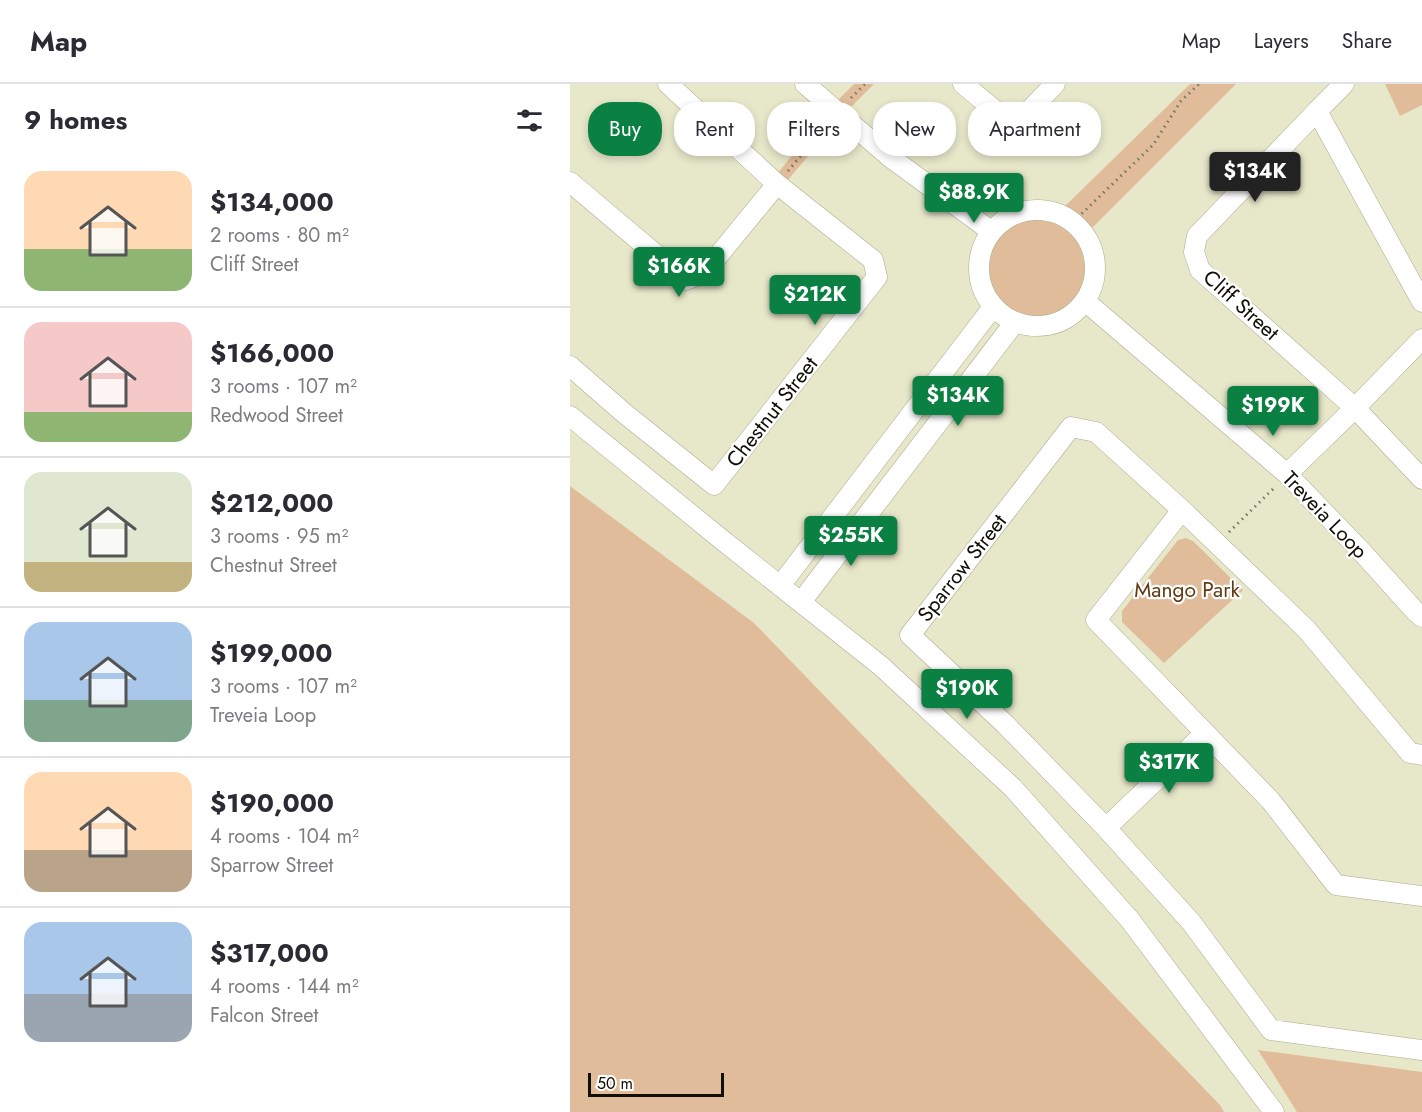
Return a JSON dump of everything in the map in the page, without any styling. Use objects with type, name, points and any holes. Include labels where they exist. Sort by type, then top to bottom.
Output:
[{"type":"street","name":"Chestnut Street","points":[[570,366],[624,413],[714,485],[877,277],[873,260],[777,184],[668,84]]},
{"type":"street","points":[[805,84],[826,102]]},
{"type":"street","points":[[963,84],[1003,117],[1016,118],[1028,112],[1055,84]]},
{"type":"street","name":"Cliff Street","points":[[1344,84],[1197,236],[1194,252],[1200,270],[1355,408],[1422,479]]},
{"type":"street","points":[[1317,111],[1422,302]]},
{"type":"street","points":[[861,132],[891,158],[991,231]]},
{"type":"street","points":[[570,182],[686,280],[704,273],[777,184]]},
{"type":"street","points":[[1039,210],[1057,213],[1073,222],[1085,234],[1093,251],[1096,268],[1093,285],[1085,301],[1065,319],[1053,324],[1027,326],[1003,316],[985,296],[978,270],[984,243],[991,231],[1005,219],[1021,212],[1039,210]]},
{"type":"street","name":"Treveia Loop","points":[[1085,301],[1287,474],[1422,617]]},
{"type":"street","points":[[780,586],[993,307]]},
{"type":"street","points":[[801,602],[1014,322]]},
{"type":"street","points":[[1287,474],[1422,339]]},
{"type":"street","points":[[570,416],[881,666],[1013,788],[1130,920],[1274,1112]]},
{"type":"street","points":[[902,426],[924,440]]},
{"type":"street","name":"Sparrow Street","points":[[1422,755],[1410,753],[1307,630],[1182,510],[1096,432],[1071,427],[910,635],[1006,725],[1106,828],[1191,922],[1271,1030],[1422,1050]]},
{"type":"street","points":[[1182,510],[1096,620],[1270,801],[1336,885],[1422,896]]},
{"type":"street","points":[[1106,828],[1205,733]]},
{"type":"path","points":[[848,102],[865,84]]},
{"type":"path","points":[[1073,222],[1153,145],[1181,101],[1199,84]]},
{"type":"path","points":[[777,184],[801,156]]},
{"type":"path","points":[[1218,544],[1287,474]]},
{"type":"green space","points":[[854,84],[874,84],[856,102],[836,102]]},
{"type":"green space","points":[[1190,84],[1236,84],[1086,234],[1074,221],[1058,213]]},
{"type":"green space","points":[[1385,84],[1422,84],[1422,105],[1400,116]]},
{"type":"green space","points":[[792,156],[808,156],[782,187],[773,179]]},
{"type":"green space","points":[[1036,220],[1055,224],[1071,234],[1081,250],[1085,269],[1081,288],[1071,304],[1055,314],[1036,318],[1017,314],[1001,304],[991,288],[987,269],[991,250],[1001,234],[1017,224]]},
{"type":"green space","points":[[570,486],[754,623],[1220,1105],[1224,1112],[570,1112]]},
{"type":"green space","name":"Mango Park","points":[[1186,538],[1193,541],[1243,590],[1164,663],[1122,622],[1122,611],[1178,540]]},
{"type":"green space","points":[[1258,1050],[1422,1072],[1422,1112],[1297,1112]]}]
